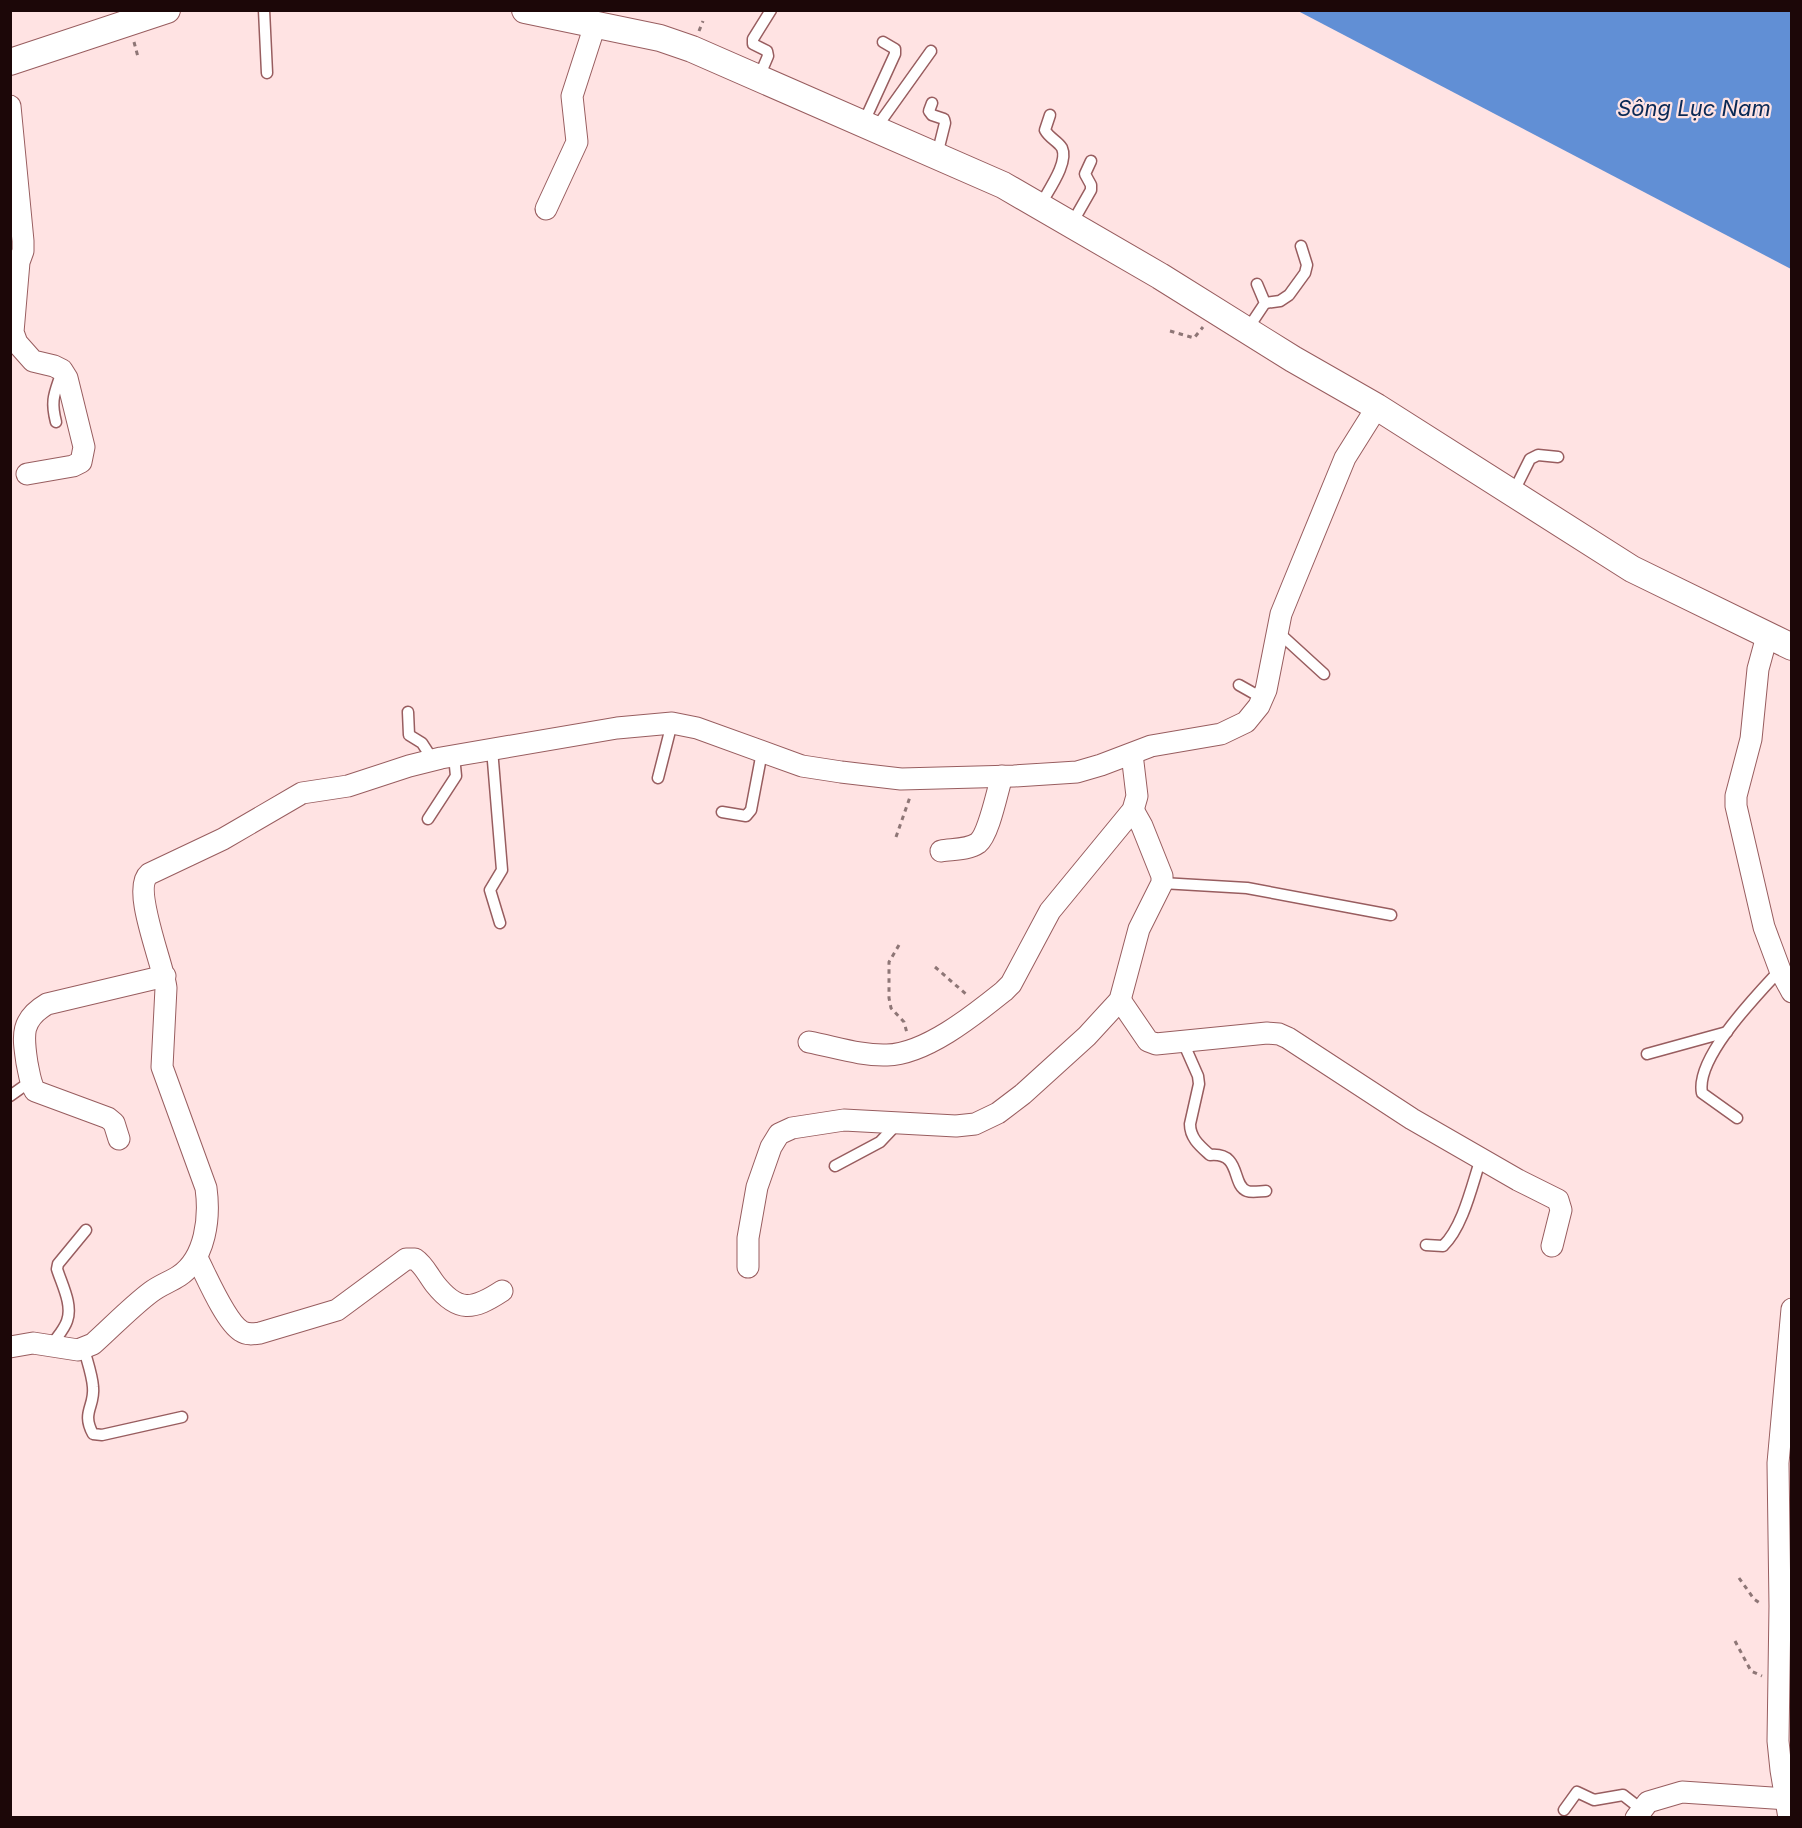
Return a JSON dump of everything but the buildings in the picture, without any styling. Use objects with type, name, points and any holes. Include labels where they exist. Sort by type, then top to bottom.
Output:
[{"type":"street","points":[[10,62],[166,10]]},
{"type":"street","points":[[525,10],[599,20],[701,52],[1003,185],[1160,276],[1293,359],[1377,407],[1632,569],[1791,647]]},
{"type":"street","points":[[546,209],[577,142],[572,96],[599,20]]},
{"type":"street","points":[[10,106],[23,241],[13,332],[17,343],[33,361],[54,366],[62,370],[67,378],[84,447],[81,462],[73,466],[27,474]]},
{"type":"street","points":[[10,1347],[33,1343],[78,1350],[93,1344],[150,1293],[180,1275],[197,1258],[203,1237],[206,1188],[162,1067],[166,1006],[165,976],[147,916],[143,884],[148,874],[223,839],[302,794],[354,785],[444,758],[617,728],[672,723],[697,728],[802,766],[901,779],[1077,772],[1151,746],[1221,734],[1246,722],[1266,690],[1281,614],[1345,458],[1377,407]]},
{"type":"street","points":[[1767,636],[1758,669],[1750,738],[1736,796],[1736,806],[1764,927],[1791,992]]},
{"type":"street","points":[[809,1042],[876,1055],[909,1052],[928,1044],[982,1008],[1011,984],[1050,911],[1133,810],[1137,796],[1132,754]]},
{"type":"street","points":[[941,851],[971,847],[980,842],[1002,776]]},
{"type":"street","points":[[748,1266],[748,1238],[757,1187],[771,1147],[779,1134],[792,1128],[844,1120],[956,1126],[975,1124],[998,1113],[1023,1094],[1087,1036],[1120,1000],[1139,929],[1162,883],[1162,876],[1142,826],[1133,810]]},
{"type":"street","points":[[119,1139],[111,1120],[39,1093],[33,1087],[23,1035],[28,1021],[47,1004],[165,976]]},
{"type":"street","points":[[1120,1000],[1148,1041],[1156,1044],[1267,1033],[1279,1034],[1304,1048],[1412,1119],[1558,1200],[1562,1210],[1552,1246]]},
{"type":"street","points":[[197,1258],[231,1322],[241,1331],[249,1334],[260,1333],[337,1310],[406,1259],[415,1258],[421,1263],[436,1285],[453,1303],[467,1307],[484,1302],[502,1291]]},
{"type":"street","points":[[1639,1813],[1654,1799],[1682,1792],[1787,1808],[1778,1741],[1780,1606],[1785,1537],[1778,1463],[1787,1406],[1791,1309]]},
{"type":"lane","points":[[264,10],[267,73]]},
{"type":"lane","points":[[758,77],[768,56],[767,51],[753,44],[753,39],[771,10]]},
{"type":"lane","points":[[870,126],[895,54],[895,49],[884,42]]},
{"type":"lane","points":[[870,126],[931,51]]},
{"type":"lane","points":[[932,103],[929,111],[932,115],[944,119],[945,123],[937,155]]},
{"type":"lane","points":[[1039,207],[1064,163],[1064,154],[1060,145],[1047,135],[1045,130],[1050,115]]},
{"type":"lane","points":[[1071,225],[1091,190],[1085,174],[1091,161]]},
{"type":"lane","points":[[1265,303],[1280,302],[1289,295],[1305,273],[1307,265],[1301,246]]},
{"type":"lane","points":[[1257,284],[1265,303]]},
{"type":"lane","points":[[1246,330],[1265,303]]},
{"type":"lane","points":[[56,422],[52,400],[62,370]]},
{"type":"lane","points":[[1512,493],[1530,459],[1538,455],[1558,457]]},
{"type":"lane","points":[[1278,632],[1324,674]]},
{"type":"lane","points":[[1239,685],[1262,698]]},
{"type":"lane","points":[[408,712],[409,735],[444,758],[456,776],[428,819]]},
{"type":"lane","points":[[658,777],[672,723]]},
{"type":"lane","points":[[492,749],[502,870],[490,891],[500,923]]},
{"type":"lane","points":[[722,812],[746,816],[751,810],[762,752]]},
{"type":"lane","points":[[1162,883],[1247,888],[1391,915]]},
{"type":"lane","points":[[1737,1118],[1702,1093],[1700,1083],[1727,1032],[1746,1006],[1780,970]]},
{"type":"lane","points":[[1647,1054],[1727,1032]]},
{"type":"lane","points":[[1183,1042],[1198,1076],[1199,1084],[1190,1124],[1196,1143],[1210,1155],[1218,1154],[1226,1157],[1232,1164],[1243,1188],[1248,1191],[1266,1191]]},
{"type":"lane","points":[[10,1096],[32,1082]]},
{"type":"lane","points":[[835,1166],[880,1142],[899,1122]]},
{"type":"lane","points":[[1426,1245],[1443,1246],[1449,1240],[1462,1215],[1480,1158]]},
{"type":"lane","points":[[51,1346],[67,1322],[69,1312],[57,1269],[58,1264],[86,1230]]},
{"type":"lane","points":[[84,1348],[93,1388],[87,1414],[93,1434],[102,1435],[182,1417]]},
{"type":"lane","points":[[1564,1809],[1577,1792],[1594,1800],[1623,1795],[1639,1813]]},
{"type":"path","points":[[1170,331],[1194,338],[1214,310]]},
{"type":"path","points":[[896,837],[914,788],[919,785],[921,778]]},
{"type":"path","points":[[899,945],[889,962],[890,998],[891,1008],[906,1028],[909,1052]]},
{"type":"path","points":[[935,967],[982,1008]]},
{"type":"path","points":[[1739,1578],[1754,1599],[1763,1606],[1780,1606]]},
{"type":"path","points":[[1735,1641],[1751,1671],[1759,1675],[1778,1678]]},
{"type":"water","name":"Sông Lục Nam","points":[[1298,11],[1791,11],[1791,269]]}]
